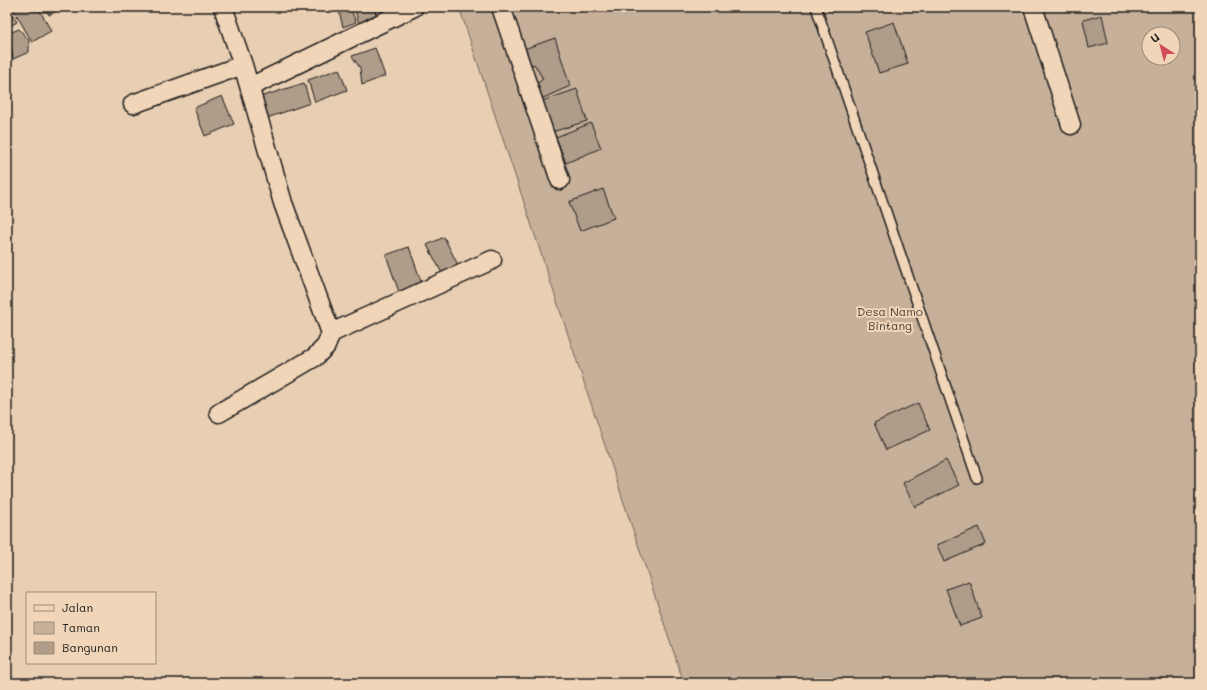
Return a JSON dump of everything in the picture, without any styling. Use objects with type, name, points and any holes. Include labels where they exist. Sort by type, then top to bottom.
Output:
[{"type":"street","points":[[219,413],[315,357],[326,346],[331,332],[283,203],[250,87],[223,7]]},
{"type":"street","points":[[250,87],[414,7]]},
{"type":"street","points":[[501,7],[560,180]]},
{"type":"street","points":[[1033,7],[1071,125]]},
{"type":"street","points":[[133,104],[243,65]]},
{"type":"street","points":[[331,332],[492,260]]},
{"type":"lane","points":[[816,7],[978,478]]},
{"type":"green space","name":"Desa Namo Bintang","points":[[459,7],[1200,7],[1200,683],[684,683]]},
{"type":"building","points":[[7,7],[17,22],[7,28]]},
{"type":"building","points":[[12,7],[38,7],[51,31],[32,42]]},
{"type":"building","points":[[45,7],[64,7],[49,15]]},
{"type":"building","points":[[338,7],[350,7],[356,22],[343,27]]},
{"type":"building","points":[[354,7],[374,7],[377,18],[359,24]]},
{"type":"building","points":[[1102,15],[1108,43],[1089,48],[1083,20]]},
{"type":"building","points":[[894,22],[908,64],[879,73],[865,32]]},
{"type":"building","points":[[19,29],[29,40],[29,52],[13,59],[11,46],[7,41],[7,34]]},
{"type":"building","points":[[555,38],[570,86],[541,99],[535,85],[543,79],[535,65],[529,64],[524,49]]},
{"type":"building","points":[[375,48],[385,76],[362,85],[360,68],[352,56]]},
{"type":"building","points":[[339,69],[347,90],[315,102],[308,80]]},
{"type":"building","points":[[304,83],[310,103],[267,118],[260,97]]},
{"type":"building","points":[[577,89],[587,121],[552,132],[542,101]]},
{"type":"building","points":[[222,96],[234,124],[205,136],[194,108]]},
{"type":"building","points":[[591,123],[601,148],[566,163],[556,137]]},
{"type":"building","points":[[603,189],[614,218],[580,231],[569,202]]},
{"type":"building","points":[[444,237],[460,269],[444,277],[427,245]]},
{"type":"building","points":[[409,247],[423,287],[400,295],[386,255]]},
{"type":"building","points":[[918,403],[930,430],[886,450],[874,423]]},
{"type":"building","points":[[946,460],[959,485],[915,507],[903,483]]},
{"type":"building","points":[[979,527],[986,544],[944,562],[937,545]]},
{"type":"building","points":[[969,581],[982,618],[960,626],[946,589]]}]
